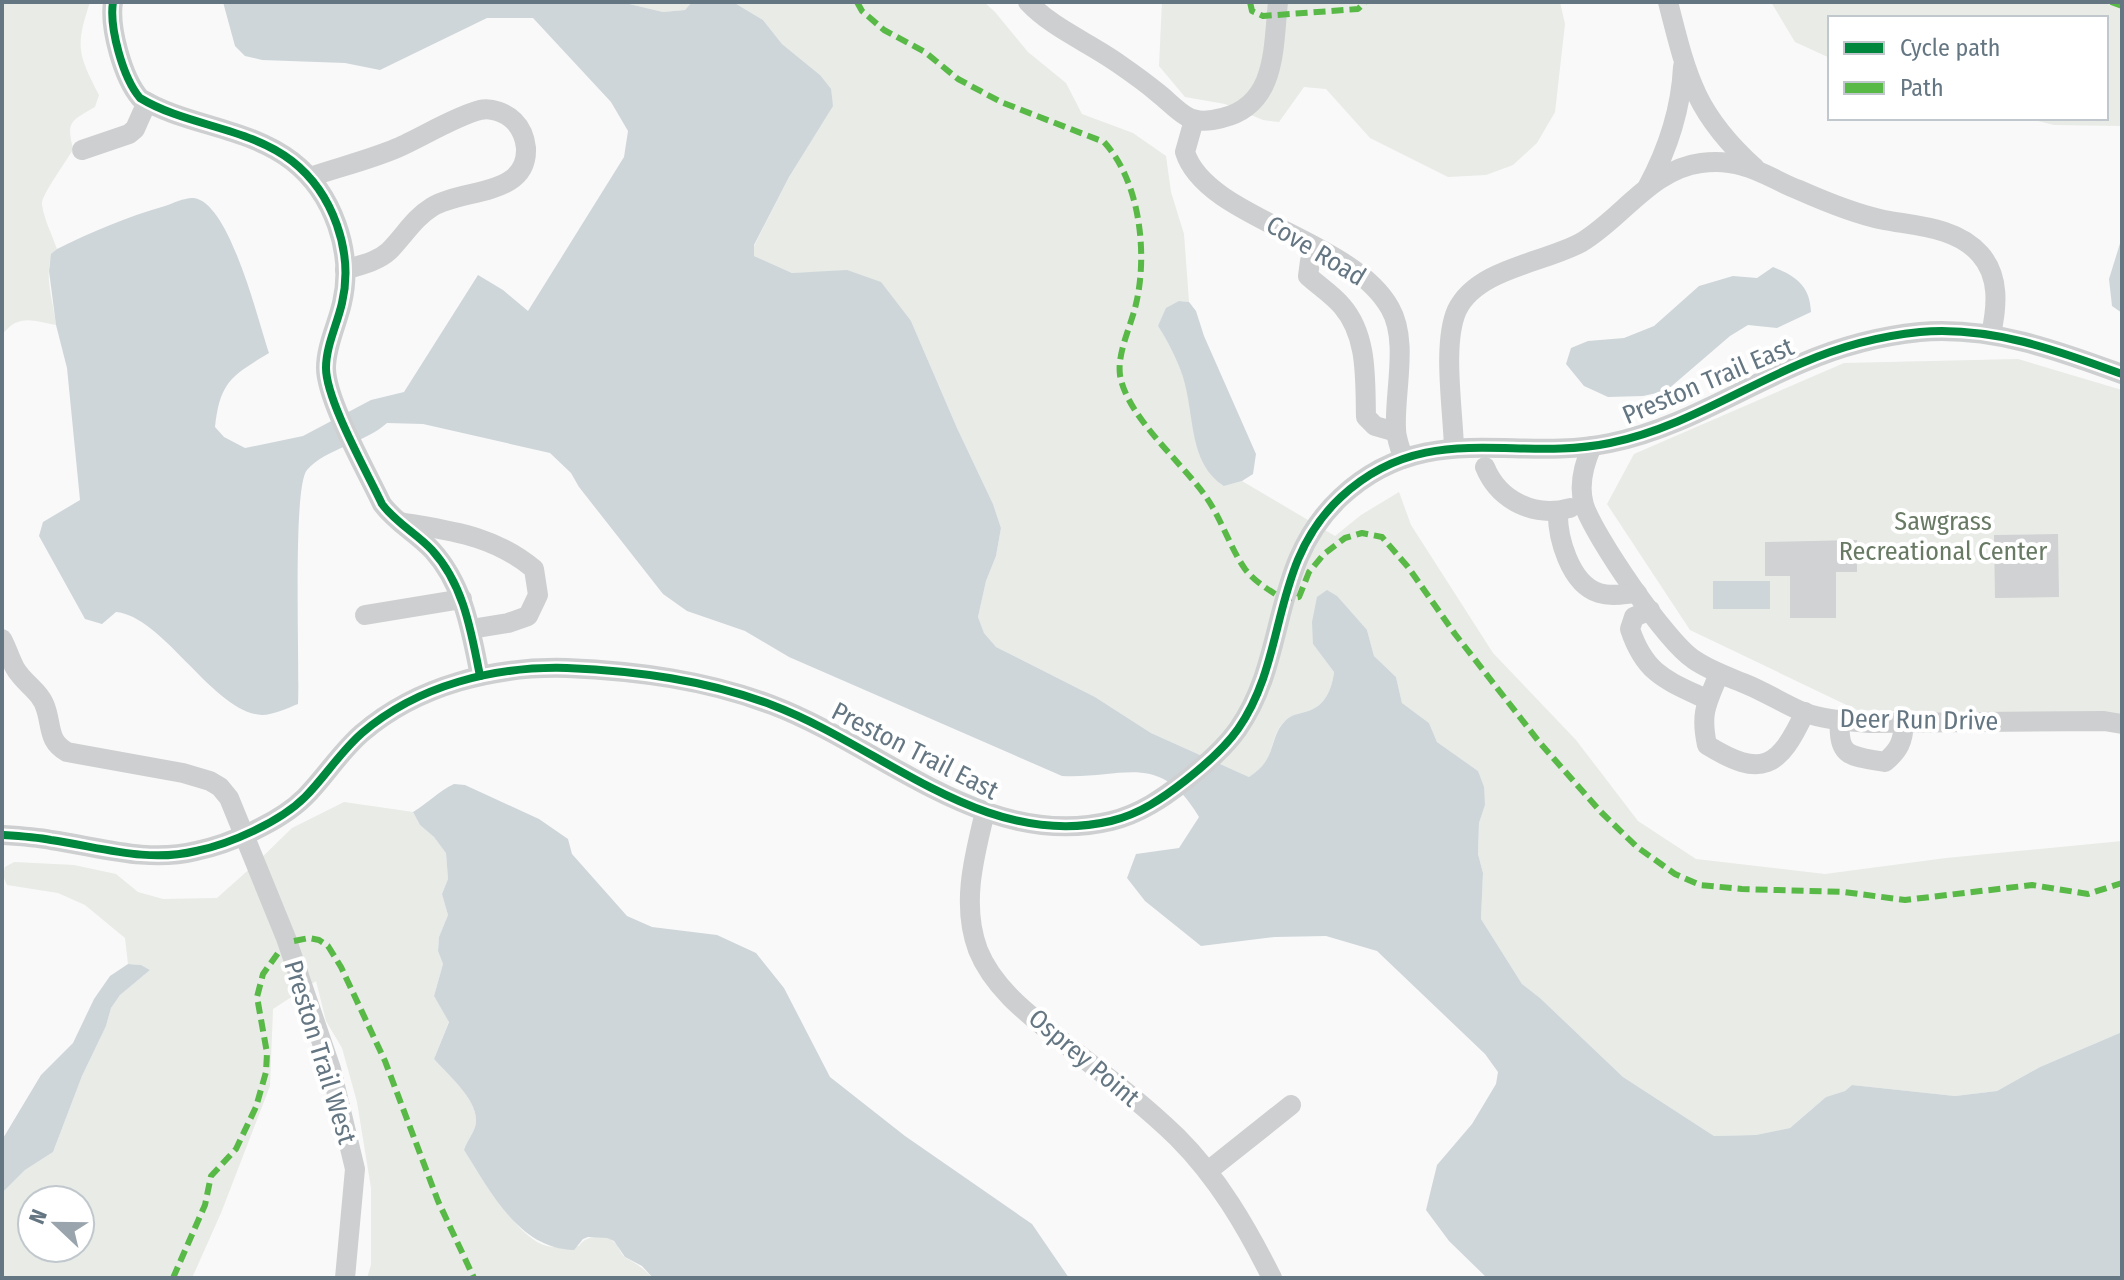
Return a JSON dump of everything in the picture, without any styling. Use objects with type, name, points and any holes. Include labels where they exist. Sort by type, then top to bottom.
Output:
[{"type":"street","points":[[113,2],[113,22],[127,79],[140,98],[272,149],[294,163],[324,194],[336,223],[345,270],[343,301],[326,369],[329,390],[382,504],[447,569],[462,599],[480,676]]},
{"type":"street","points":[[1028,2],[1117,63],[1186,116],[1194,120],[1213,121],[1235,115],[1252,105],[1257,98],[1274,49],[1278,2]]},
{"type":"street","points":[[1668,2],[1684,63],[1702,108],[1733,148],[1758,171]]},
{"type":"street","points":[[1647,188],[1670,136],[1680,99],[1684,63]]},
{"type":"street","points":[[82,150],[129,134],[135,129],[147,102]]},
{"type":"street","points":[[310,177],[394,149],[479,110],[502,113],[513,120],[521,131],[526,155],[515,178],[505,186],[458,195],[431,208],[414,221],[389,251],[376,260],[345,270]]},
{"type":"street","name":"Cove Road","points":[[1194,120],[1185,152],[1198,176],[1241,207],[1363,275],[1377,288],[1393,312],[1400,347],[1396,432],[1403,459]]},
{"type":"street","points":[[1454,448],[1450,343],[1452,324],[1466,297],[1504,272],[1581,242],[1608,224],[1647,188],[1670,173],[1702,163],[1727,162],[1758,171],[1862,214],[1916,224],[1965,242],[1979,253],[1989,268],[1995,286],[1996,310],[1991,334]]},
{"type":"street","points":[[1317,248],[1310,261],[1308,276],[1343,306],[1358,332],[1365,367],[1366,417],[1375,426],[1396,432]]},
{"type":"street","name":"Preston Trail East","points":[[2,835],[162,856],[222,844],[296,805],[356,739],[398,707],[435,690],[480,676],[563,668],[680,679],[769,703],[811,721],[948,797],[1021,823],[1046,827],[1083,826],[1116,820],[1142,810],[1178,786],[1216,755],[1239,728],[1261,680],[1292,570],[1316,525],[1350,489],[1375,471],[1403,459],[1454,448],[1592,446],[1637,436],[1686,419],[1800,363],[1834,351],[1919,332],[1991,334],[2051,348],[2122,374]]},
{"type":"street","name":"Deer Run Drive","points":[[1592,446],[1582,480],[1584,506],[1593,526],[1677,647],[1719,674],[1805,712],[1840,721],[2104,721],[2122,724]]},
{"type":"street","points":[[1485,467],[1501,492],[1518,504],[1536,510],[1558,511],[1584,506]]},
{"type":"street","points":[[1558,511],[1562,550],[1581,579],[1595,592],[1611,595],[1637,593]]},
{"type":"street","points":[[397,522],[475,536],[514,553],[534,569],[538,595],[528,616],[471,629]]},
{"type":"street","points":[[365,615],[462,599]]},
{"type":"street","points":[[1650,610],[1634,617],[1630,629],[1638,652],[1657,674],[1706,699]]},
{"type":"street","points":[[2,639],[8,671]]},
{"type":"street","name":"Preston Trail West","points":[[8,671],[41,696],[47,709],[51,738],[67,752],[183,773],[210,781],[229,798],[286,938],[331,1069],[355,1169],[345,1278]]},
{"type":"street","points":[[1719,674],[1706,699],[1702,722],[1707,745],[1729,759],[1756,766],[1776,759],[1792,740],[1805,712]]},
{"type":"street","points":[[1840,721],[1838,740],[1843,751],[1885,762],[1898,751],[1904,723]]},
{"type":"street","name":"Osprey Point","points":[[985,812],[972,866],[969,897],[972,928],[978,950],[988,969],[1017,1003],[1135,1100],[1208,1171],[1251,1236],[1272,1278]]},
{"type":"street","points":[[1208,1171],[1291,1105]]},
{"type":"green space","points":[[2,2],[90,2],[82,30],[81,50],[99,95],[95,107],[72,123],[73,149],[49,186],[42,205],[57,249],[49,264],[56,325],[20,321],[2,335]]},
{"type":"green space","points":[[621,2],[692,2],[685,10],[663,12]]},
{"type":"green space","points":[[733,2],[984,2],[1028,52],[1066,83],[1082,114],[1133,133],[1166,156],[1171,192],[1184,234],[1189,302],[1179,301],[1158,326],[1172,347],[1224,486],[1242,481],[1335,536],[1361,515],[1399,492],[1411,525],[1493,653],[1576,740],[1638,821],[1696,859],[1825,874],[1946,858],[2122,841],[2122,1032],[2040,1067],[1997,1091],[1955,1096],[1852,1085],[1845,1091],[1826,1097],[1790,1128],[1756,1135],[1714,1136],[1623,1077],[1522,984],[1481,919],[1483,873],[1478,854],[1479,823],[1485,805],[1478,771],[1437,742],[1429,723],[1402,703],[1396,677],[1374,656],[1367,630],[1313,644],[1334,672],[1329,690],[1314,709],[1285,721],[1264,763],[1249,777],[1151,733],[1095,697],[996,647],[984,633],[978,617],[1001,528],[911,321],[818,272],[792,273],[754,256],[754,246],[789,177],[833,105],[820,75],[782,44],[763,20]]},
{"type":"green space","points":[[1162,2],[1560,2],[1565,24],[1555,112],[1537,143],[1513,165],[1486,175],[1448,177],[1370,138],[1326,89],[1304,87],[1279,122],[1263,120],[1225,104],[1185,97],[1159,66]]},
{"type":"green space","points":[[1771,2],[2122,2],[2122,126],[2054,125],[2034,120],[2108,120],[2108,16],[1828,16],[1828,57],[1795,42]]},
{"type":"green space","name":"Sawgrass Recreational Center","points":[[2018,359],[2122,390],[2122,717],[1857,710],[1690,630],[1607,504],[1634,454],[1844,363]]},
{"type":"green space","points":[[344,802],[413,812],[420,825],[446,852],[448,879],[442,894],[448,915],[439,937],[438,951],[443,964],[434,996],[449,1021],[434,1059],[461,1088],[475,1113],[475,1128],[464,1150],[512,1219],[536,1241],[551,1247],[579,1246],[596,1237],[610,1239],[624,1256],[653,1278],[367,1278],[371,1265],[371,1188],[357,1102],[342,1048],[326,1021],[316,981],[273,1009],[270,1086],[221,1213],[192,1278],[2,1278],[2,1193],[25,1170],[53,1152],[111,1008],[120,995],[150,970],[141,965],[128,964],[125,938],[85,905],[58,893],[7,885],[3,876],[5,867],[14,862],[74,865],[116,874],[138,892],[163,899],[217,898],[292,828]]},
{"type":"shaded area","points":[[223,2],[621,2],[663,12],[685,10],[692,2],[733,2],[763,20],[782,44],[820,75],[831,89],[833,106],[789,177],[754,245],[754,256],[792,273],[847,270],[881,282],[911,321],[1001,528],[978,617],[984,633],[996,647],[1095,697],[1151,733],[1249,777],[1269,756],[1276,734],[1285,721],[1314,709],[1329,690],[1334,672],[1313,644],[1312,622],[1317,597],[1327,590],[1337,596],[1367,630],[1374,656],[1396,677],[1402,703],[1429,723],[1437,742],[1478,771],[1484,787],[1485,805],[1479,823],[1478,854],[1483,873],[1481,919],[1522,984],[1623,1077],[1714,1136],[1756,1135],[1790,1128],[1826,1097],[1845,1091],[1852,1085],[1955,1096],[1997,1091],[2040,1067],[2122,1032],[2122,1278],[1487,1278],[1449,1241],[1426,1210],[1437,1165],[1472,1124],[1496,1084],[1498,1072],[1485,1054],[1377,951],[1326,936],[1275,937],[1201,946],[1145,901],[1127,878],[1136,854],[1179,848],[1199,817],[1170,783],[1155,775],[1139,772],[1062,776],[789,657],[745,631],[687,611],[663,594],[571,473],[550,453],[423,424],[387,423],[368,436],[324,457],[307,470],[302,483],[298,542],[298,704],[280,711],[262,715],[244,710],[226,699],[134,617],[116,612],[102,624],[85,619],[39,536],[43,522],[80,500],[67,368],[56,325],[49,271],[51,254],[97,230],[180,200],[194,198],[207,205],[231,241],[269,353],[237,375],[220,400],[215,427],[224,437],[245,448],[303,436],[371,400],[404,392],[478,275],[503,290],[528,311],[624,157],[628,131],[611,102],[533,18],[487,18],[380,70],[345,63],[262,60],[245,56],[235,46]]},
{"type":"shaded area","points":[[2122,237],[2122,313],[2112,306],[2109,279]]},
{"type":"shaded area","points":[[1773,267],[1800,283],[1808,295],[1811,312],[1777,328],[1748,325],[1730,336],[1666,391],[1643,396],[1608,397],[1584,386],[1566,364],[1571,348],[1588,341],[1624,338],[1654,326],[1699,286],[1733,276],[1757,278]]},
{"type":"shaded area","points":[[1179,301],[1189,302],[1196,311],[1256,454],[1253,474],[1242,481],[1224,486],[1212,476],[1198,451],[1183,377],[1158,326],[1166,308]]},
{"type":"shaded area","points":[[1713,581],[1770,581],[1770,609],[1713,609]]},
{"type":"shaded area","points":[[454,784],[465,785],[539,819],[568,839],[572,854],[627,916],[652,927],[717,935],[756,953],[784,988],[830,1077],[905,1136],[1032,1224],[1069,1278],[653,1278],[642,1266],[625,1257],[614,1241],[607,1238],[588,1237],[574,1250],[537,1240],[522,1229],[496,1200],[464,1150],[475,1128],[475,1113],[461,1088],[434,1059],[449,1022],[434,996],[443,964],[438,951],[439,937],[448,915],[442,894],[448,879],[446,853],[420,825],[413,812]]},
{"type":"shaded area","points":[[128,964],[141,965],[150,970],[120,995],[111,1008],[53,1152],[25,1170],[2,1193],[2,1140],[41,1075],[73,1043],[94,999],[110,976]]},
{"type":"building","points":[[2058,534],[2059,597],[1995,598],[1994,535]]},
{"type":"building","points":[[1857,540],[1857,572],[1836,572],[1836,618],[1790,618],[1790,576],[1765,576],[1765,542]]},
{"type":"marked path","points":[[857,2],[862,11],[884,30],[925,52],[958,79],[1001,102],[1104,142],[1116,158],[1133,197],[1141,241],[1140,284],[1121,358],[1120,375],[1124,390],[1143,422],[1204,494],[1249,574],[1283,599],[1299,597],[1309,572],[1324,554],[1345,538],[1362,533],[1382,537],[1540,743],[1601,812],[1637,847],[1675,874],[1700,885],[1844,892],[1905,900],[2032,885],[2088,894],[2122,883]]},
{"type":"marked path","points":[[1250,2],[1252,11],[1263,16],[1358,9],[1365,2]]},
{"type":"marked path","points":[[2111,2],[2122,6]]},
{"type":"marked path","points":[[294,941],[319,940],[328,946],[341,967],[385,1061],[438,1201],[474,1278]]},
{"type":"marked path","points":[[173,1278],[205,1205],[211,1176],[236,1149],[256,1107],[266,1072],[267,1053],[257,997],[263,974],[278,953]]},
{"type":"cycle path","points":[[113,2],[113,25],[119,52],[128,78],[140,98],[177,115],[275,150],[306,174],[329,207],[337,225],[345,264],[342,303],[326,360],[333,398],[382,504],[432,550],[452,578],[465,609],[480,676]]},
{"type":"cycle path","points":[[2,835],[142,855],[178,854],[209,848],[254,831],[295,806],[362,733],[408,702],[432,691],[485,675],[540,668],[645,674],[722,689],[772,705],[813,723],[977,809],[1020,821],[1065,826],[1111,821],[1141,810],[1169,793],[1207,763],[1233,736],[1254,701],[1290,581],[1318,523],[1341,497],[1373,473],[1405,458],[1438,450],[1471,448],[1574,448],[1635,437],[1684,419],[1830,352],[1875,339],[1920,332],[1998,336],[2073,356],[2122,374]]}]
